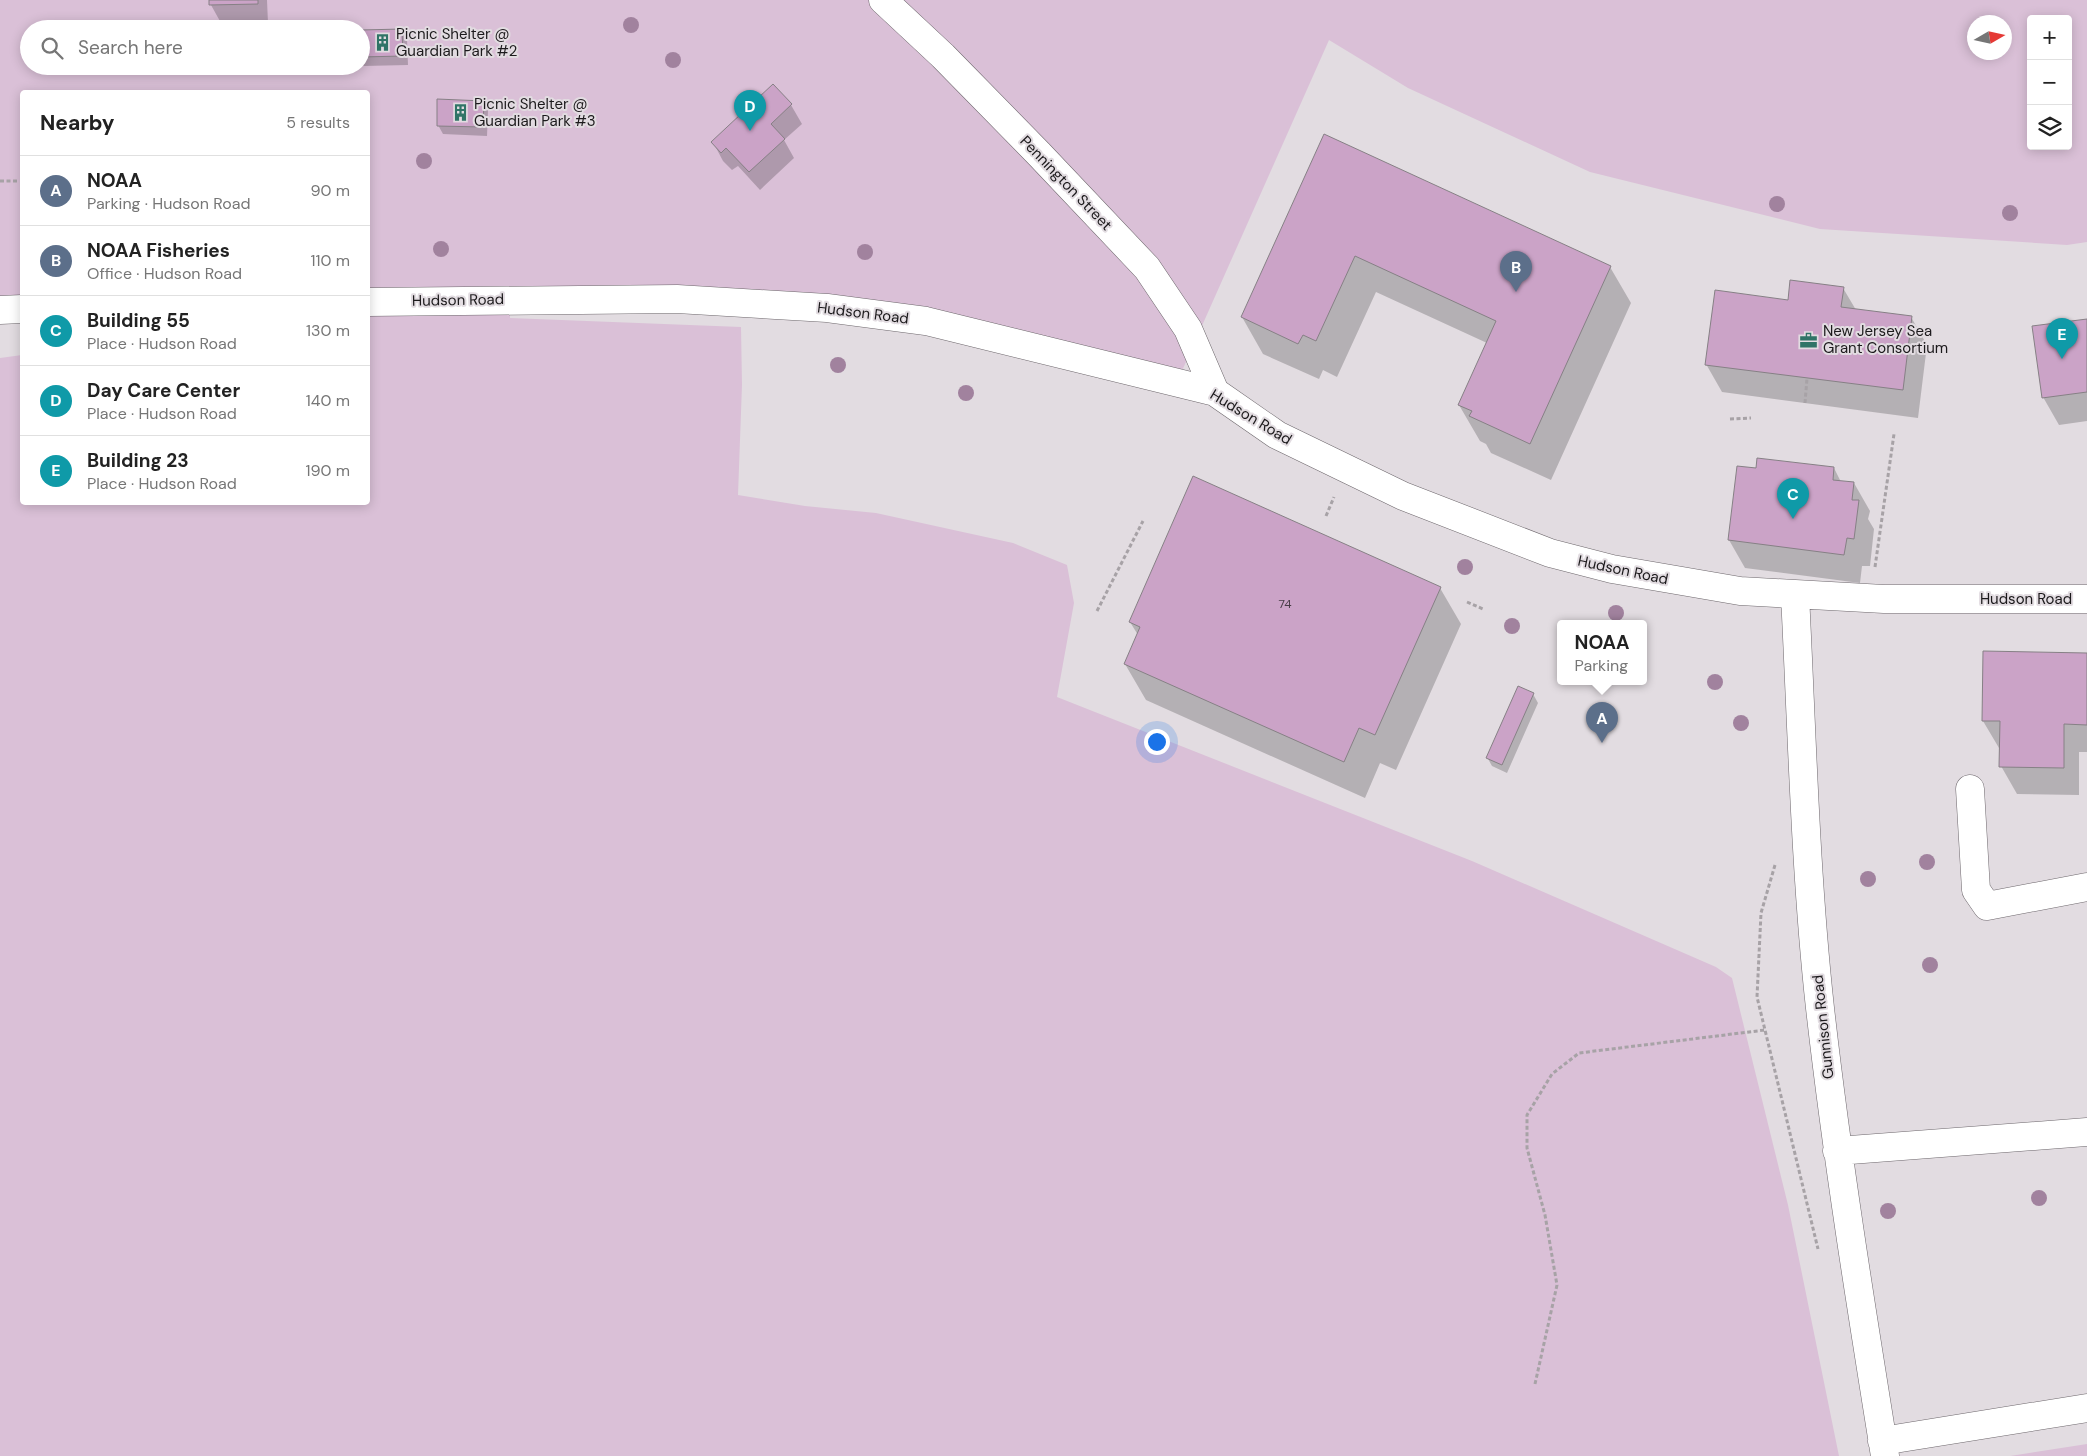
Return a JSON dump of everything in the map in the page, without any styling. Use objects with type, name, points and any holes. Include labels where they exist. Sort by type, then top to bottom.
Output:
[{"type":"street","name":"Pennington Street","points":[[882,0],[963,77],[1147,268],[1188,329],[1215,392]]},
{"type":"street","name":"Hudson Road","points":[[370,302],[677,299],[827,308],[926,321],[1215,392],[1286,439],[1404,496],[1550,553],[1638,575],[1740,592],[1795,595],[1884,599],[2087,599]]},
{"type":"street","points":[[0,310],[20,309]]},
{"type":"street","name":"Gunnison Road","points":[[1795,595],[1808,860],[1820,1006],[1837,1151],[1884,1448]]},
{"type":"street","points":[[1970,789],[1976,890],[1987,906],[2087,887]]},
{"type":"street","points":[[1837,1151],[2087,1132]]},
{"type":"street","points":[[1884,1448],[2087,1408]]},
{"type":"path","points":[[0,181],[16,181]]},
{"type":"path","points":[[1805,403],[1807,378]]},
{"type":"path","points":[[1730,419],[1751,418]]},
{"type":"path","points":[[1875,568],[1894,434]]},
{"type":"path","points":[[1326,516],[1336,491]]},
{"type":"path","points":[[1097,611],[1143,521]]},
{"type":"path","points":[[1468,602],[1483,609]]},
{"type":"path","points":[[1776,860],[1761,913],[1757,997],[1818,1250]]},
{"type":"path","points":[[1535,1384],[1557,1285],[1545,1215],[1527,1148],[1526,1115],[1552,1074],[1579,1053],[1765,1030]]},
{"type":"shaded area","points":[[0,0],[2087,0],[2087,242],[2067,245],[1820,229],[1590,172],[1408,88],[1329,40],[1177,382],[926,321],[510,299],[510,318],[741,327],[742,385],[738,495],[805,506],[876,513],[1013,543],[1067,565],[1074,603],[1057,697],[1472,861],[1716,967],[1732,978],[1788,1205],[1839,1456],[0,1456],[0,358],[20,355],[20,505],[370,505],[370,90],[20,90],[20,305],[0,305]]},
{"type":"shaded area","points":[[2087,1444],[2087,1456],[2010,1456]]},
{"type":"building","points":[[209,0],[258,0],[258,4],[209,5]]},
{"type":"building","name":"Picnic Shelter @ Guardian Park #2","points":[[402,29],[403,56],[370,57],[370,30]]},
{"type":"building","points":[[773,84],[792,104],[771,124],[785,139],[749,172],[726,148],[721,153],[711,142]]},
{"type":"building","name":"Picnic Shelter @ Guardian Park #3","points":[[437,99],[484,101],[483,127],[437,126]]},
{"type":"building","points":[[1324,134],[1611,266],[1530,444],[1469,416],[1472,411],[1458,405],[1496,321],[1355,256],[1316,341],[1303,335],[1298,344],[1241,317]]},
{"type":"building","name":"New Jersey Sea Grant Consortium","points":[[1790,280],[1844,287],[1841,307],[1912,316],[1903,390],[1705,365],[1715,290],[1788,300]]},
{"type":"building","points":[[2087,319],[2087,392],[2042,398],[2032,326]]},
{"type":"building","points":[[1757,458],[1834,467],[1833,480],[1854,482],[1852,500],[1859,500],[1854,539],[1847,538],[1844,555],[1728,540],[1737,466],[1756,468]]},
{"type":"building","points":[[1193,476],[1441,587],[1375,735],[1359,728],[1344,762],[1124,664],[1140,627],[1129,622]]},
{"type":"building","points":[[1983,651],[2087,653],[2087,725],[2064,724],[2064,768],[1999,767],[2000,721],[1982,721]]},
{"type":"building","points":[[1518,686],[1534,693],[1502,765],[1486,758]]},
{"type":"place","name":"Picnic Shelter @ Guardian Park #2","points":[[382,43]]},
{"type":"place","name":"Picnic Shelter @ Guardian Park #3","points":[[460,113]]},
{"type":"place","name":"Day Care Center","points":[[750,131]]},
{"type":"place","name":"NOAA Fisheries","points":[[1516,292]]},
{"type":"place","name":"New Jersey Sea Grant Consortium","points":[[1809,340]]},
{"type":"place","name":"Building 23","points":[[2062,359]]},
{"type":"place","name":"Building 55","points":[[1793,519]]},
{"type":"place","name":"NOAA","points":[[1602,743]]}]
